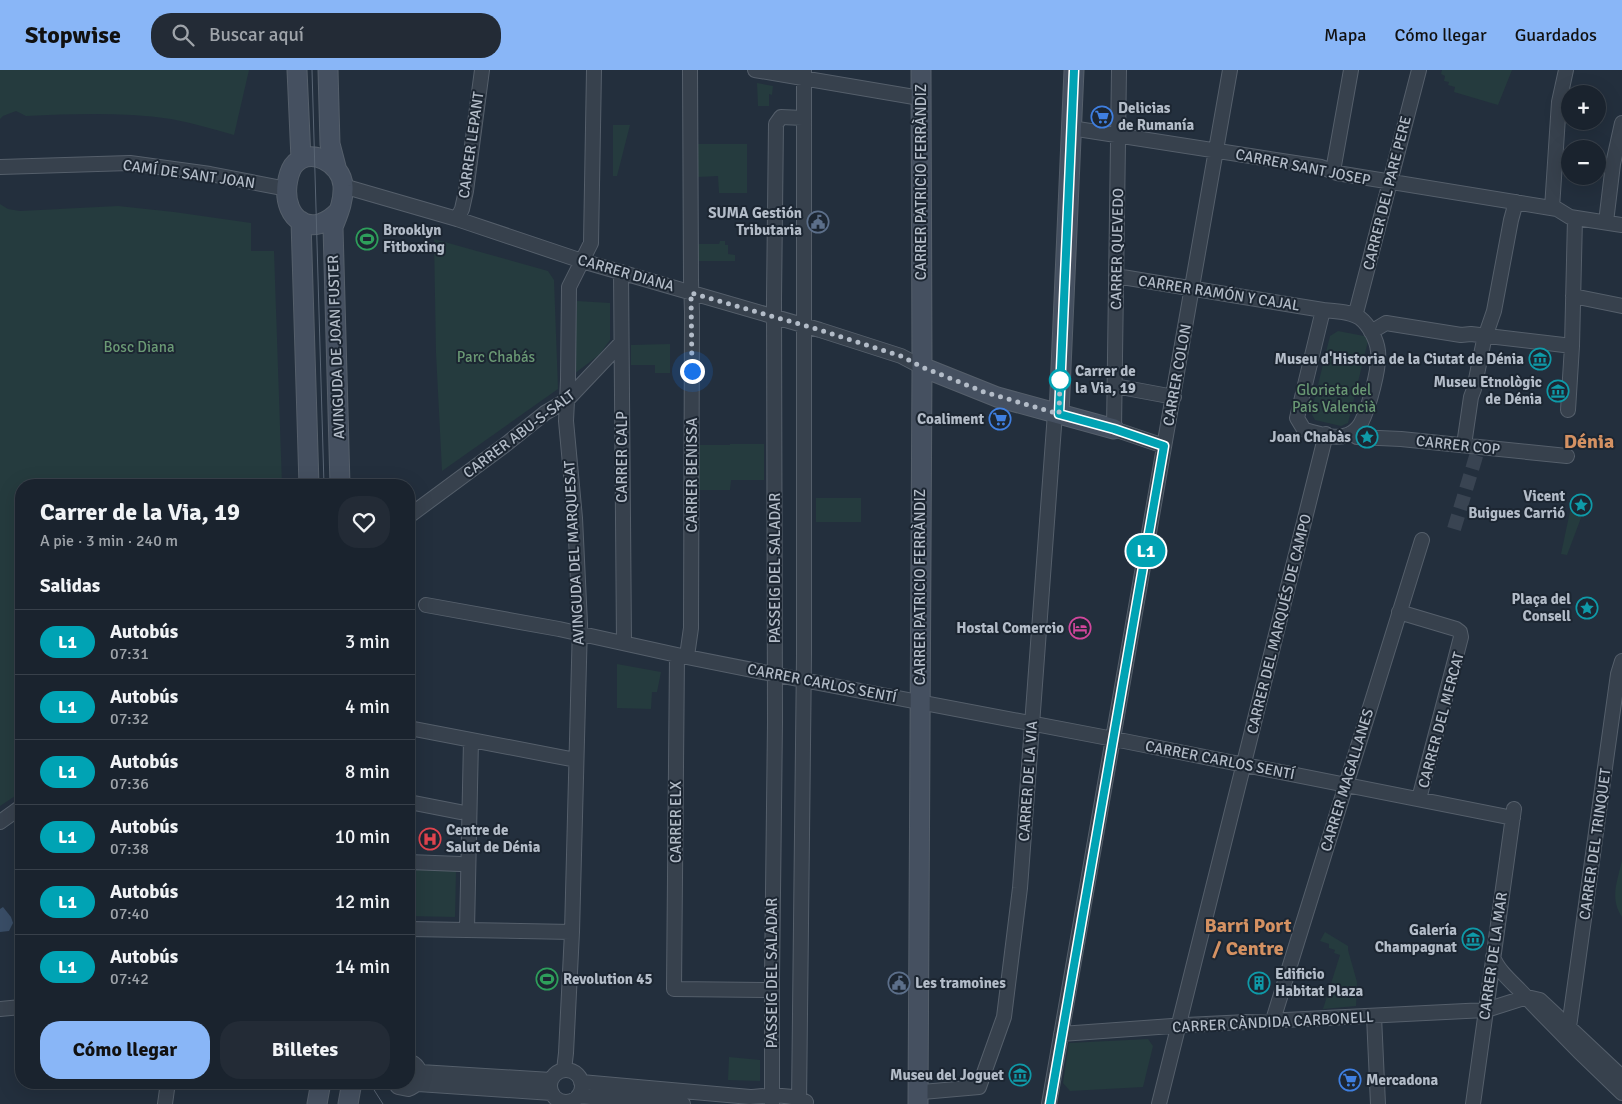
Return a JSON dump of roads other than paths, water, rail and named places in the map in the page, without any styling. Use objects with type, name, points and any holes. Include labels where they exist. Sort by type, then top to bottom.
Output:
[{"type":"main road","points":[[297,70],[301,159]]},
{"type":"main road","points":[[328,70],[330,144],[336,167],[344,186],[343,198],[339,211],[326,223],[312,225],[300,221],[290,212],[287,203],[288,177],[291,169],[301,159],[315,157],[324,159],[336,167]]},
{"type":"main road","name":"CARRER PATRICIO FERRÀNDIZ","points":[[920,1098],[921,70]]},
{"type":"main road","points":[[1071,128],[1074,70]]},
{"type":"main road","name":"CARRER DE LA VIA","points":[[1057,413],[1071,128]]},
{"type":"main road","name":"AVINGUDA DE JOAN FUSTER","points":[[339,211],[333,227],[333,234],[340,479]]},
{"type":"main road","name":"AVINGUDA DE JOAN FUSTER","points":[[300,221],[309,479]]},
{"type":"main road","name":"CARRER DIANA","points":[[922,367],[997,397],[1114,429]]},
{"type":"main road","points":[[317,1104],[320,1089]]},
{"type":"main road","points":[[348,1104],[351,1089]]},
{"type":"street","name":"CARRER LEPANT","points":[[456,219],[462,209],[466,191],[482,70]]},
{"type":"street","name":"AVINGUDA DEL MARQUESAT","points":[[564,1070],[572,932],[579,633],[576,540],[566,420],[568,400],[569,288],[591,243],[594,70]]},
{"type":"street","name":"CARRER BENISSA","points":[[682,656],[691,628],[690,70]]},
{"type":"street","points":[[755,70],[804,74],[920,98]]},
{"type":"street","name":"CARRER QUEVEDO","points":[[1114,429],[1119,70]]},
{"type":"street","name":"CARRER COLON","points":[[1050,1103],[1056,1042],[1114,739],[1230,70]]},
{"type":"street","points":[[1333,172],[1351,70]]},
{"type":"street","name":"CARRER DEL PARE PERE","points":[[1352,314],[1357,309],[1419,70]]},
{"type":"street","points":[[1552,208],[1559,102],[1566,70]]},
{"type":"street","name":"PASSEIG DEL SALADAR","points":[[802,1102],[804,74]]},
{"type":"street","name":"PASSEIG DEL SALADAR","points":[[772,1100],[776,124],[781,116],[803,118]]},
{"type":"street","points":[[1606,222],[1613,164],[1622,123]]},
{"type":"street","name":"CARRER SANT JOSEP","points":[[1071,128],[1321,167],[1333,172],[1390,183],[1552,208],[1570,217],[1622,224]]},
{"type":"street","name":"CAMÍ DE SANT JOAN","points":[[0,167],[130,163],[210,174],[287,189]]},
{"type":"street","name":"CARRER DIANA","points":[[344,186],[456,219],[582,261],[901,356],[922,367]]},
{"type":"street","points":[[1465,438],[1471,397],[1486,335],[1494,311],[1516,202]]},
{"type":"street","points":[[1568,410],[1572,346],[1575,218]]},
{"type":"street","name":"CARRER CALP","points":[[621,272],[624,642]]},
{"type":"street","name":"CARRER RAMÓN Y CAJAL","points":[[1116,276],[1323,310]]},
{"type":"street","points":[[1573,296],[1622,306]]},
{"type":"street","points":[[1323,310],[1352,314],[1364,322],[1378,346],[1377,366],[1372,390],[1363,418],[1359,427],[1352,433],[1340,436],[1303,428],[1297,418],[1323,310]]},
{"type":"street","points":[[1371,332],[1386,323],[1461,335],[1486,335],[1572,346]]},
{"type":"street","name":"CARRER ABU-S-SALT","points":[[415,512],[545,413],[568,400],[621,344]]},
{"type":"street","points":[[1115,386],[1174,397]]},
{"type":"street","name":"CARRER DE LA VIA","points":[[920,1098],[979,1087],[1004,1017],[1020,888],[1057,413]]},
{"type":"street","name":"CARRER DIANA","points":[[1114,429],[1164,446]]},
{"type":"street","name":"CARRER COP","points":[[1352,433],[1357,437],[1401,439],[1567,456]]},
{"type":"street","name":"CARRER DEL MARQUÉS DE CAMPO","points":[[1158,1104],[1326,434]]},
{"type":"street","name":"CARRER MAGALLANES","points":[[1272,1020],[1422,540]]},
{"type":"street","name":"CARRER CARLOS SENTÍ","points":[[426,605],[579,633],[803,680],[1419,799],[1513,813]]},
{"type":"street","name":"CARRER DEL MERCAT","points":[[1399,612],[1456,629],[1461,634],[1462,640],[1419,799]]},
{"type":"street","name":"CARRER ELX","points":[[682,656],[674,989],[772,990]]},
{"type":"street","name":"CARRER DEL TRINQUET","points":[[1569,1028],[1618,674],[1622,661]]},
{"type":"street","points":[[415,729],[576,760]]},
{"type":"street","points":[[467,930],[471,740]]},
{"type":"street","points":[[415,803],[460,812]]},
{"type":"street","points":[[0,822],[15,812]]},
{"type":"street","name":"CARRER DE LA MAR","points":[[1473,1104],[1513,813]]},
{"type":"street","points":[[415,862],[460,864]]},
{"type":"street","points":[[415,929],[572,932]]},
{"type":"street","points":[[1493,957],[1501,971],[1582,1056],[1622,1093]]},
{"type":"street","points":[[1527,998],[1540,1000],[1622,1077]]},
{"type":"street","name":"CARRER CÀNDIDA CARBONELL","points":[[1056,1042],[1178,1026],[1486,1010],[1527,998]]},
{"type":"street","points":[[0,1009],[15,1008]]},
{"type":"street","points":[[1374,1016],[1378,1104]]},
{"type":"street","points":[[415,1066],[419,1078],[415,1086]]},
{"type":"street","points":[[564,1070],[575,1073],[580,1089],[571,1101],[562,1102],[558,1100],[551,1087],[556,1074],[564,1070]]},
{"type":"street","points":[[419,1078],[551,1087]]},
{"type":"street","points":[[165,1104],[167,1089]]},
{"type":"street","points":[[580,1089],[750,1097],[802,1102]]},
{"type":"street","points":[[580,1089],[683,1104]]},
{"type":"water","points":[[3,907],[13,923],[9,931],[0,932],[0,909]]},
{"type":"tunnel","points":[[1454,529],[1477,453]]},
{"type":"tram line","points":[[312,70],[324,479]]},
{"type":"tram line","points":[[373,1089],[383,1104]]},
{"type":"place","name":"Delicias de Rumanía","points":[[1102,117]]},
{"type":"place","name":"SUMA Gestión Tributaria","points":[[818,222]]},
{"type":"place","name":"Brooklyn Fitboxing","points":[[367,239]]},
{"type":"place","name":"Museu d'Historia de la Ciutat de Dénia","points":[[1540,359]]},
{"type":"place","name":"Carrer de la Via, 19","points":[[1060,380]]},
{"type":"place","name":"Museu Etnològic de Dénia","points":[[1558,391]]},
{"type":"place","name":"Coaliment","points":[[1000,419]]},
{"type":"place","name":"Joan Chabàs","points":[[1367,437]]},
{"type":"place","name":"Vicent Buigues Carrió","points":[[1581,505]]},
{"type":"place","name":"Plaça del Consell","points":[[1587,608]]},
{"type":"place","name":"Hostal Comercio","points":[[1080,628]]},
{"type":"place","name":"Centre de Salut de Dénia","points":[[430,839]]},
{"type":"place","name":"Galería Champagnat","points":[[1473,939]]},
{"type":"place","name":"Revolution 45","points":[[547,979]]},
{"type":"place","name":"Les tramoines","points":[[899,983]]},
{"type":"place","name":"Edificio Habitat Plaza","points":[[1259,983]]},
{"type":"place","name":"Museu del Joguet","points":[[1020,1075]]},
{"type":"place","name":"Mercadona","points":[[1350,1080]]},
{"type":"district","name":"Dénia","points":[[1589,441]]},
{"type":"district","name":"Barri Port / Centre","points":[[1248,936]]},
{"type":"park label","name":"Bosc Diana","points":[[139,347]]},
{"type":"park label","name":"Parc Chabás","points":[[496,357]]},
{"type":"park label","name":"Glorieta del País Valencià","points":[[1334,398]]}]
